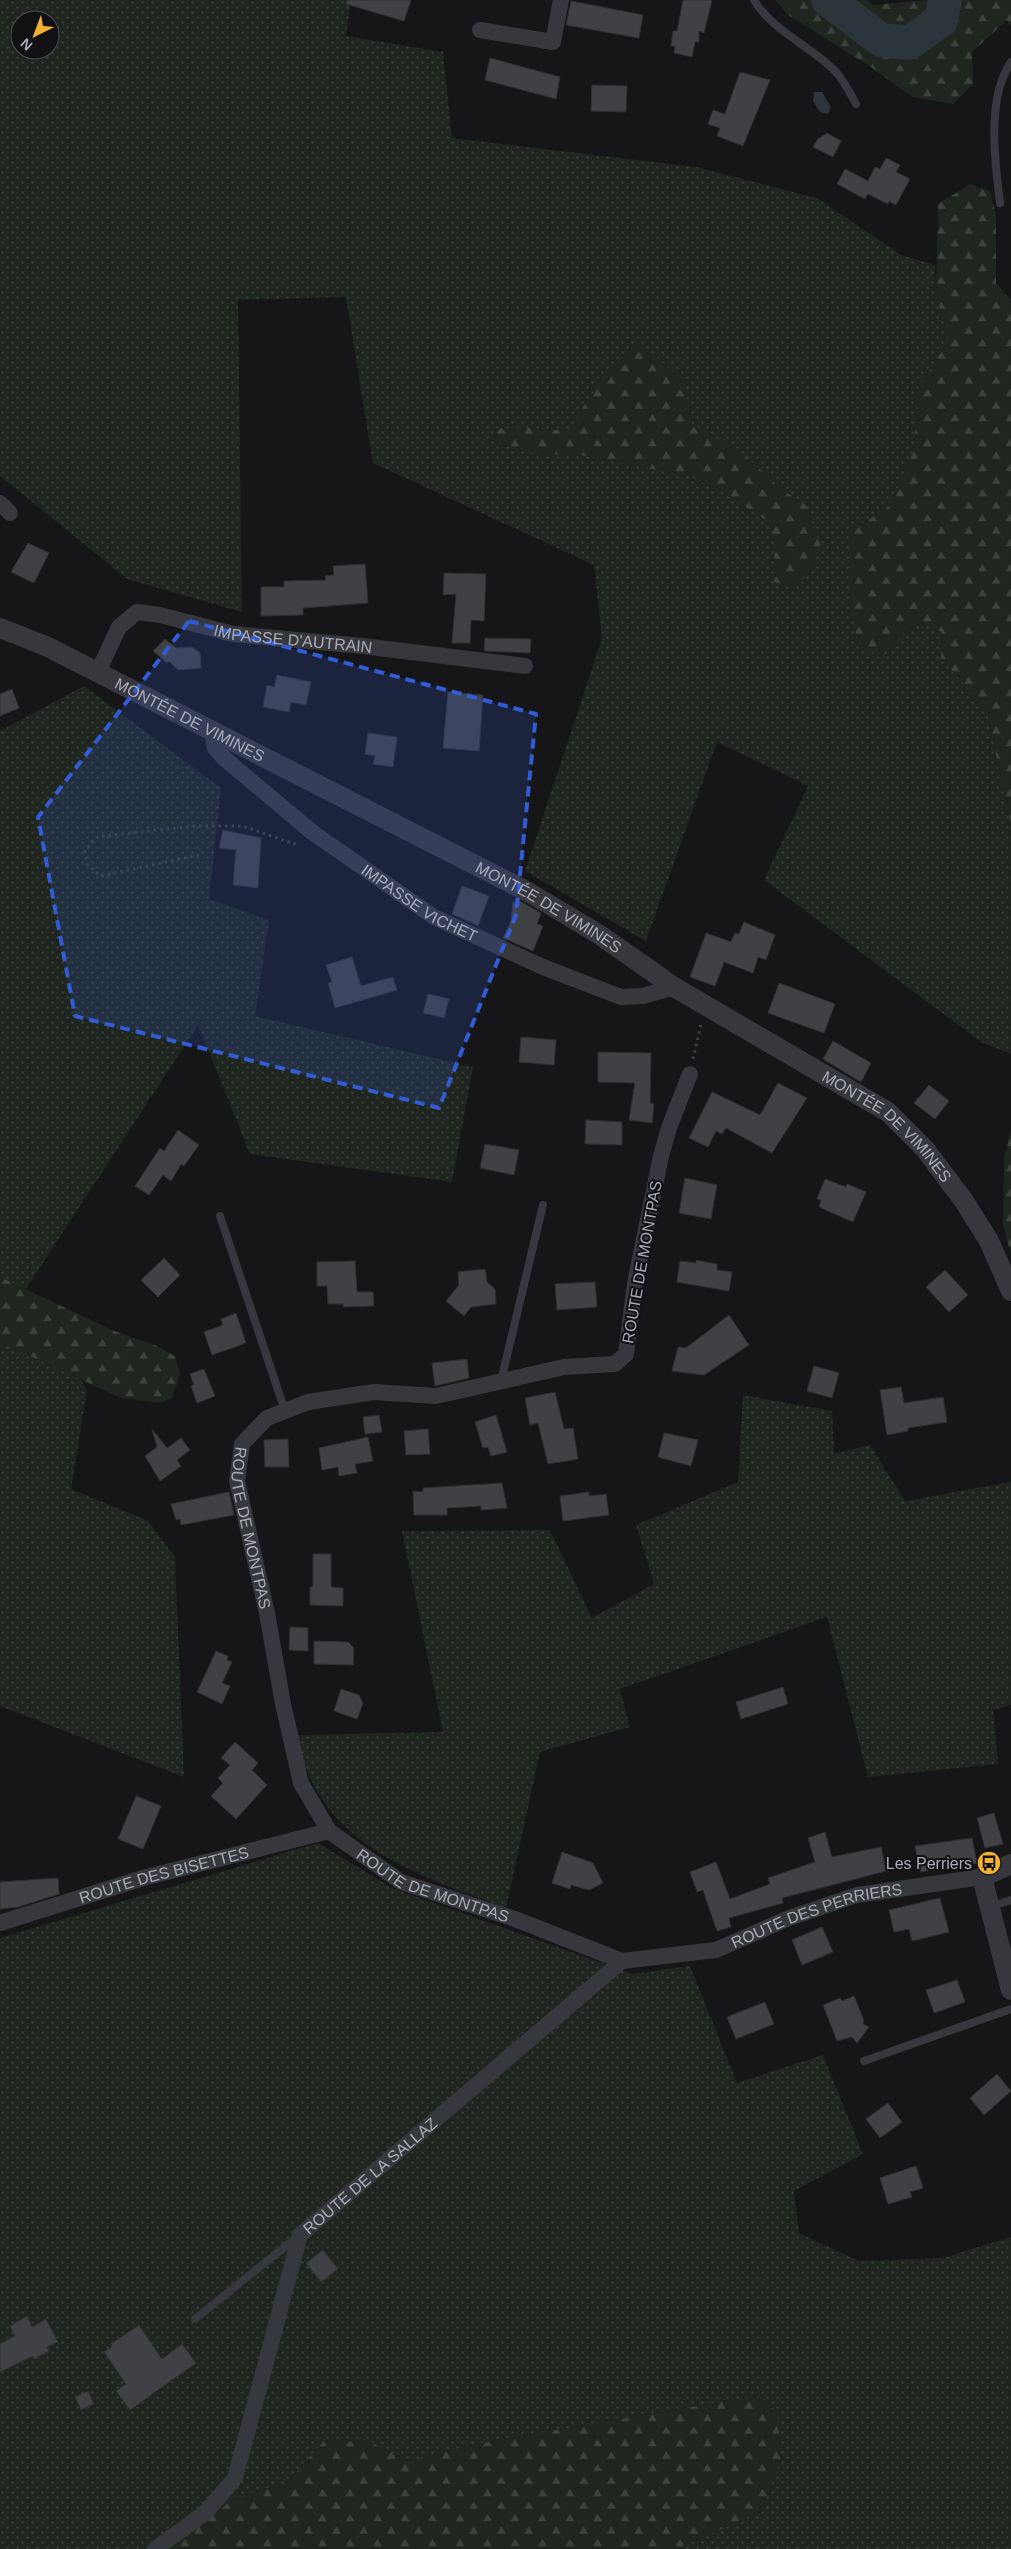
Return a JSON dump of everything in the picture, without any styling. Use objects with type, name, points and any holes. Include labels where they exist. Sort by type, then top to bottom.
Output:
[{"type":"street","points":[[480,30],[553,42],[561,0]]},
{"type":"street","name":"IMPASSE D'AUTRAIN","points":[[98,672],[119,627],[137,612],[160,615],[233,634],[363,646],[524,666]]},
{"type":"street","name":"MONTÉE DE VIMINES","points":[[0,628],[46,646],[211,728],[530,893],[600,935],[674,987],[888,1112],[906,1129],[940,1168],[977,1220],[1011,1291]]},
{"type":"street","name":"IMPASSE VICHET","points":[[211,728],[215,748],[225,759],[305,826],[434,917],[543,967],[622,997],[643,996],[674,987]]},
{"type":"street","name":"ROUTE DE MONTPAS","points":[[622,1961],[515,1919],[401,1882],[329,1831],[301,1783],[283,1704],[267,1614],[237,1481],[242,1444],[267,1418],[308,1402],[374,1392],[436,1396],[564,1367],[615,1364],[626,1354],[635,1283],[661,1156],[669,1128],[690,1074]]},
{"type":"street","name":"ROUTE DES BISETTES","points":[[0,1923],[143,1878],[329,1831]]},
{"type":"street","name":"ROUTE DES PERRIERS","points":[[622,1961],[716,1950],[789,1918],[857,1895],[982,1876],[1011,1864]]},
{"type":"street","points":[[982,1876],[1011,1990]]},
{"type":"street","name":"ROUTE DE LA SALLAZ","points":[[155,2549],[205,2513],[235,2478],[300,2235],[622,1961]]},
{"type":"lane","points":[[754,0],[759,8],[779,26],[836,72],[856,104]]},
{"type":"lane","points":[[1000,203],[995,162],[995,111],[1006,70],[1011,62]]},
{"type":"lane","points":[[501,1382],[543,1204]]},
{"type":"lane","points":[[220,1216],[285,1411]]},
{"type":"lane","points":[[990,1907],[1011,1900]]},
{"type":"lane","points":[[864,2061],[1011,2009]]},
{"type":"lane","points":[[195,2319],[300,2235]]},
{"type":"path","points":[[199,855],[100,876],[87,864],[85,851],[96,837],[195,826],[243,826],[294,844],[303,839],[305,826]]},
{"type":"path","points":[[690,1074],[706,1006]]},
{"type":"highlighted area","points":[[189,621],[536,714],[516,915],[439,1108],[75,1016],[38,817]]},
{"type":"green space","points":[[0,0],[351,0],[346,36],[443,52],[452,138],[696,167],[817,198],[901,255],[935,265],[936,293],[949,340],[917,391],[914,449],[891,505],[850,532],[883,657],[904,631],[920,623],[942,632],[941,659],[986,708],[1011,824],[1011,1054],[981,1042],[764,880],[808,786],[717,742],[646,941],[525,871],[602,638],[594,565],[373,463],[346,297],[238,300],[242,612],[127,579],[0,476]]},
{"type":"green space","points":[[775,0],[867,0],[873,5],[926,0],[1011,0],[1011,27],[1007,20],[972,52],[973,84],[953,104],[912,97],[871,67],[788,15]]},
{"type":"green space","points":[[970,184],[990,191],[996,216],[996,283],[1011,300],[1011,824],[986,708],[941,659],[942,632],[920,623],[904,631],[883,657],[859,647],[850,608],[850,532],[891,505],[914,449],[917,391],[948,341],[936,293],[938,204]]},
{"type":"green space","points":[[639,342],[684,381],[692,424],[745,455],[780,488],[807,506],[820,545],[809,574],[790,588],[773,581],[775,541],[770,523],[732,497],[689,476],[575,454],[541,455],[496,444],[492,429],[515,427],[568,431],[608,372]]},
{"type":"green space","points":[[84,686],[221,788],[209,899],[269,920],[255,1016],[473,1067],[452,1182],[250,1154],[198,1025],[26,1289],[0,1277],[0,731]]},
{"type":"green space","points":[[1011,1129],[1011,1255],[1003,1225],[1004,1160]]},
{"type":"green space","points":[[0,1277],[114,1331],[155,1345],[175,1356],[180,1375],[172,1398],[161,1403],[121,1398],[0,1342]]},
{"type":"green space","points":[[0,1342],[80,1379],[87,1390],[71,1489],[148,1521],[175,1557],[184,1777],[0,1706]]},
{"type":"green space","points":[[743,1395],[832,1411],[834,1454],[870,1445],[905,1501],[1011,1482],[1011,1705],[993,1710],[998,1764],[868,1777],[827,1617],[620,1689],[630,1727],[540,1752],[506,1908],[452,1888],[398,1863],[373,1849],[350,1831],[330,1811],[314,1786],[306,1767],[297,1735],[443,1732],[402,1531],[550,1530],[592,1618],[654,1584],[636,1525],[738,1482]]},
{"type":"green space","points":[[318,1843],[392,1888],[633,1974],[690,1966],[737,2083],[823,2055],[863,2154],[794,2191],[799,2233],[859,2261],[943,2258],[1011,2237],[1011,2549],[677,2549],[762,2511],[756,2396],[486,2442],[407,2461],[371,2442],[324,2441],[287,2482],[235,2498],[168,2549],[0,2549],[0,1938]]},
{"type":"green space","points":[[756,2396],[777,2411],[781,2459],[762,2511],[677,2549],[168,2549],[235,2498],[287,2482],[324,2441],[371,2442],[407,2461],[486,2442]]},
{"type":"shaded area","points":[[814,92],[822,92],[831,107],[828,114],[820,112],[813,101]]},
{"type":"building","points":[[347,0],[411,0],[404,21],[346,4]]},
{"type":"building","points":[[683,0],[712,0],[704,33],[699,31],[699,42],[695,42],[692,57],[674,53],[675,46],[671,46],[673,31],[677,31]]},
{"type":"building","points":[[571,1],[643,15],[639,38],[566,25]]},
{"type":"building","points":[[490,58],[560,77],[556,99],[485,80]]},
{"type":"building","points":[[740,72],[770,80],[743,146],[717,136],[720,128],[708,124],[713,110],[725,114]]},
{"type":"building","points":[[592,85],[627,86],[626,112],[591,111]]},
{"type":"building","points":[[827,133],[841,141],[833,157],[813,147],[818,139]]},
{"type":"building","points":[[886,158],[900,165],[896,172],[910,179],[896,205],[889,201],[888,204],[868,194],[865,199],[837,184],[845,169],[868,181],[875,167],[880,169]]},
{"type":"building","points":[[28,543],[49,553],[34,583],[11,572]]},
{"type":"building","points":[[365,564],[368,603],[303,608],[303,615],[261,616],[261,587],[284,587],[284,581],[326,580],[325,576],[334,575],[333,566]]},
{"type":"building","points":[[444,573],[486,574],[484,621],[471,620],[470,643],[452,643],[456,594],[443,595]]},
{"type":"building","points":[[485,638],[531,639],[530,653],[484,651]]},
{"type":"building","points":[[165,639],[176,648],[192,647],[200,653],[201,668],[178,670],[169,661],[167,663],[153,651]]},
{"type":"building","points":[[277,675],[311,682],[306,705],[291,702],[289,712],[263,707],[267,685],[274,687]]},
{"type":"building","points":[[12,689],[19,708],[0,716],[0,694]]},
{"type":"building","points":[[448,692],[483,695],[479,751],[443,748]]},
{"type":"building","points":[[368,733],[397,737],[393,767],[373,764],[375,756],[365,754]]},
{"type":"building","points":[[223,830],[261,838],[258,888],[233,885],[236,850],[219,848]]},
{"type":"building","points":[[462,886],[489,896],[478,926],[452,914]]},
{"type":"building","points":[[518,900],[541,913],[537,924],[543,926],[533,951],[503,938],[511,921],[513,902],[516,903]]},
{"type":"building","points":[[744,922],[775,935],[766,960],[758,957],[753,973],[724,962],[715,986],[690,977],[706,933],[731,942],[735,933],[739,934]]},
{"type":"building","points":[[352,957],[361,986],[393,977],[397,990],[335,1008],[328,983],[332,982],[326,965]]},
{"type":"building","points":[[779,983],[835,1004],[824,1033],[768,1013]]},
{"type":"building","points":[[428,994],[449,999],[444,1018],[423,1013]]},
{"type":"building","points":[[521,1037],[556,1040],[554,1065],[519,1062]]},
{"type":"building","points":[[833,1041],[871,1063],[861,1082],[823,1059]]},
{"type":"building","points":[[598,1052],[651,1053],[650,1103],[654,1104],[652,1123],[629,1120],[635,1083],[598,1082]]},
{"type":"building","points":[[778,1083],[807,1098],[772,1153],[726,1128],[722,1134],[716,1131],[708,1147],[689,1138],[712,1092],[760,1115]]},
{"type":"building","points":[[929,1085],[949,1101],[935,1119],[914,1103]]},
{"type":"building","points":[[586,1120],[622,1122],[622,1145],[585,1144]]},
{"type":"building","points":[[178,1130],[199,1145],[184,1166],[181,1164],[171,1181],[163,1175],[149,1195],[135,1186],[160,1148],[164,1151]]},
{"type":"building","points":[[485,1144],[519,1150],[514,1175],[480,1168]]},
{"type":"building","points":[[685,1178],[717,1185],[711,1219],[679,1213]]},
{"type":"building","points":[[825,1179],[846,1187],[847,1184],[866,1192],[853,1222],[819,1207],[821,1200],[817,1199]]},
{"type":"building","points":[[164,1258],[180,1275],[158,1297],[141,1280]]},
{"type":"building","points":[[696,1260],[717,1264],[717,1270],[732,1272],[729,1291],[677,1282],[680,1261],[696,1263]]},
{"type":"building","points":[[355,1261],[357,1292],[373,1292],[374,1306],[343,1307],[343,1304],[328,1304],[327,1286],[317,1286],[317,1262]]},
{"type":"building","points":[[485,1269],[487,1282],[495,1289],[496,1304],[471,1307],[464,1316],[446,1301],[459,1285],[458,1272]]},
{"type":"building","points":[[945,1270],[968,1295],[949,1312],[926,1287]]},
{"type":"building","points":[[595,1282],[597,1307],[557,1310],[555,1284]]},
{"type":"building","points":[[236,1313],[246,1343],[212,1355],[204,1332],[223,1325],[221,1319]]},
{"type":"building","points":[[729,1315],[749,1345],[704,1375],[672,1371],[678,1347],[686,1348]]},
{"type":"building","points":[[467,1359],[469,1378],[435,1386],[432,1363]]},
{"type":"building","points":[[814,1366],[839,1373],[832,1398],[807,1391]]},
{"type":"building","points":[[204,1369],[215,1396],[197,1403],[191,1386],[194,1385],[190,1374]]},
{"type":"building","points":[[901,1387],[904,1403],[943,1397],[947,1422],[908,1428],[908,1431],[887,1435],[880,1390]]},
{"type":"building","points":[[555,1392],[564,1429],[573,1428],[578,1459],[548,1464],[538,1423],[530,1425],[525,1398]]},
{"type":"building","points":[[379,1415],[382,1432],[365,1434],[363,1417]]},
{"type":"building","points":[[496,1415],[507,1452],[491,1456],[488,1447],[483,1448],[475,1422]]},
{"type":"building","points":[[152,1429],[167,1448],[181,1438],[190,1450],[177,1460],[181,1466],[160,1481],[145,1456],[157,1447]]},
{"type":"building","points":[[428,1429],[430,1454],[406,1455],[404,1431]]},
{"type":"building","points":[[664,1433],[698,1440],[691,1466],[658,1457]]},
{"type":"building","points":[[368,1437],[373,1461],[355,1464],[357,1473],[339,1476],[338,1467],[322,1470],[319,1448]]},
{"type":"building","points":[[288,1439],[289,1467],[265,1467],[264,1440]]},
{"type":"building","points":[[502,1483],[507,1508],[481,1510],[481,1506],[447,1508],[447,1515],[414,1515],[413,1491],[423,1492],[423,1488]]},
{"type":"building","points":[[229,1492],[234,1515],[181,1525],[180,1519],[176,1520],[171,1504]]},
{"type":"building","points":[[589,1492],[589,1496],[606,1494],[609,1515],[563,1521],[560,1496]]},
{"type":"building","points":[[313,1554],[331,1554],[331,1587],[343,1588],[343,1606],[310,1605],[310,1587],[313,1587]]},
{"type":"building","points":[[290,1627],[308,1628],[308,1651],[289,1650]]},
{"type":"building","points":[[314,1641],[348,1642],[354,1648],[353,1665],[314,1664]]},
{"type":"building","points":[[216,1651],[228,1656],[227,1660],[232,1662],[222,1683],[230,1686],[222,1704],[197,1692]]},
{"type":"building","points":[[783,1687],[788,1704],[741,1719],[736,1702]]},
{"type":"building","points":[[341,1689],[359,1695],[363,1703],[357,1719],[334,1711]]},
{"type":"building","points":[[235,1742],[258,1763],[252,1770],[267,1785],[236,1819],[211,1796],[223,1783],[218,1778],[230,1765],[221,1758]]},
{"type":"building","points":[[136,1796],[161,1806],[143,1849],[118,1839]]},
{"type":"building","points":[[994,1813],[1003,1844],[985,1848],[977,1818]]},
{"type":"building","points":[[825,1832],[832,1857],[881,1847],[886,1871],[782,1898],[783,1903],[729,1918],[731,1927],[717,1931],[703,1890],[697,1892],[690,1872],[716,1862],[730,1899],[770,1884],[768,1878],[815,1862],[808,1838]]},
{"type":"building","points":[[972,1838],[977,1863],[920,1872],[915,1846]]},
{"type":"building","points":[[562,1852],[593,1863],[603,1883],[589,1890],[571,1885],[570,1889],[552,1883]]},
{"type":"building","points":[[58,1878],[59,1894],[18,1907],[0,1909],[0,1882]]},
{"type":"building","points":[[940,1898],[949,1932],[912,1941],[909,1929],[894,1932],[889,1910]]},
{"type":"building","points":[[822,1927],[833,1952],[802,1965],[792,1940]]},
{"type":"building","points":[[957,1980],[965,2002],[934,2013],[926,1990]]},
{"type":"building","points":[[854,1996],[864,2021],[863,2024],[869,2027],[857,2043],[852,2037],[837,2041],[823,2005],[840,1998],[842,2001]]},
{"type":"building","points":[[765,2002],[774,2024],[736,2039],[727,2017]]},
{"type":"building","points":[[997,2074],[1011,2091],[984,2115],[970,2098]]},
{"type":"building","points":[[888,2103],[902,2122],[880,2138],[866,2119]]},
{"type":"building","points":[[916,2166],[923,2188],[910,2192],[912,2197],[888,2204],[880,2178]]},
{"type":"building","points":[[323,2250],[338,2269],[321,2282],[306,2263]]},
{"type":"building","points":[[27,2316],[32,2327],[46,2319],[58,2342],[47,2347],[49,2351],[34,2359],[33,2356],[0,2372],[0,2344],[15,2336],[10,2326]]},
{"type":"building","points":[[139,2325],[162,2359],[182,2344],[196,2363],[130,2410],[116,2391],[126,2384],[104,2352],[112,2347],[111,2344]]},
{"type":"building","points":[[88,2391],[94,2404],[81,2410],[75,2397]]},
{"type":"waterway","points":[[828,0],[881,40],[909,43],[941,20],[945,0]]},
{"type":"place","name":"Les Perriers","points":[[989,1863]]}]
